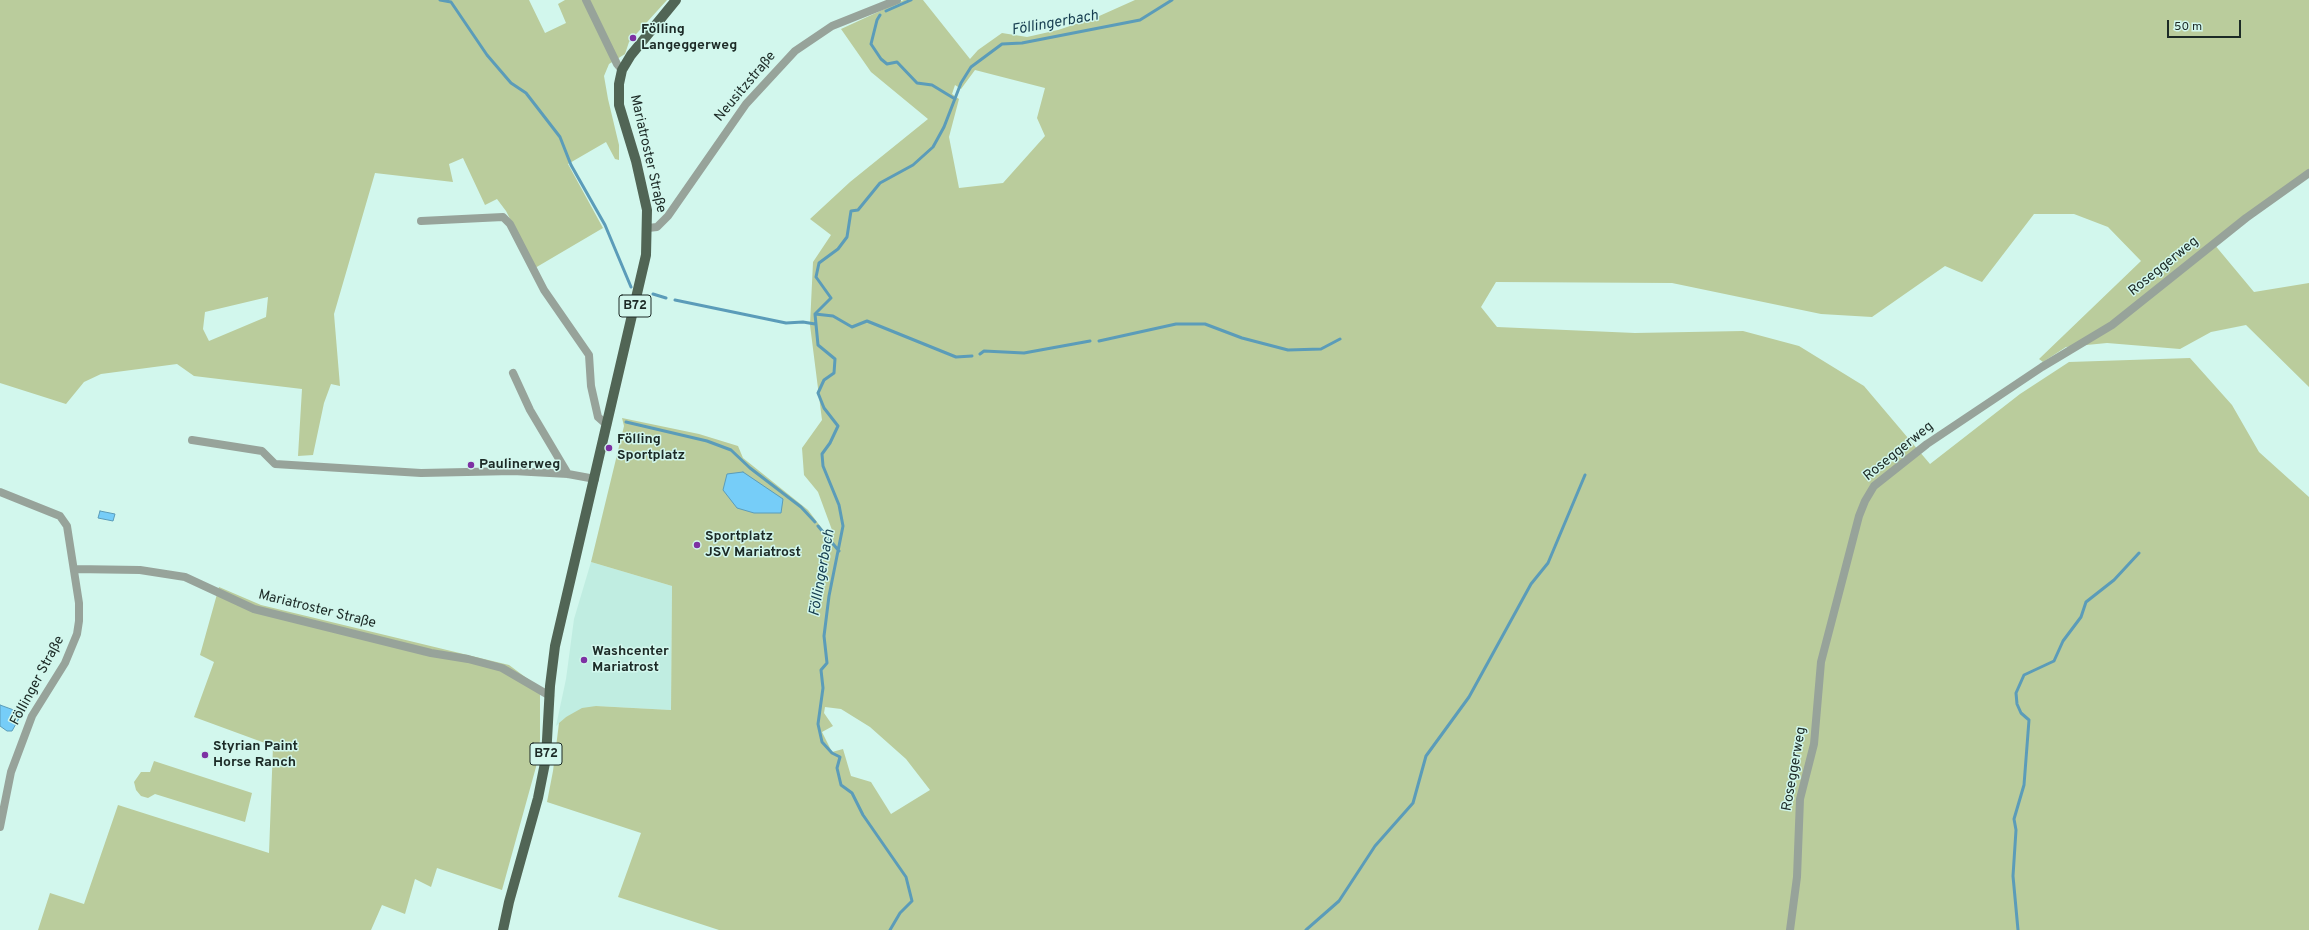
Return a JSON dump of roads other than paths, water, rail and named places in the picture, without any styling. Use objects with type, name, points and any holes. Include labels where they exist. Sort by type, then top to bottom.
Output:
[{"type":"main road","name":"Mariatroster Straße","points":[[503,930],[546,758],[555,646],[646,256],[648,228],[644,196],[619,105],[619,84],[622,70],[639,44],[676,0]]},
{"type":"street","points":[[586,0],[617,64],[622,70]]},
{"type":"street","name":"Neusitzstraße","points":[[648,228],[657,227],[668,216],[746,104],[795,51],[832,26],[897,0]]},
{"type":"street","name":"Roseggerweg","points":[[1790,930],[1797,878],[1800,799],[1814,744],[1821,662],[1859,516],[1865,500],[1874,486],[1934,439],[2042,367],[2112,325],[2246,218],[2309,173]]},
{"type":"street","points":[[421,221],[492,217],[503,217],[506,220],[544,290],[589,356],[591,386],[598,417],[607,425]]},
{"type":"street","points":[[513,372],[530,410],[568,474]]},
{"type":"street","points":[[192,440],[262,451],[275,464],[422,473],[513,471],[568,474],[595,479]]},
{"type":"street","name":"Föllinger Straße","points":[[0,492],[60,516],[67,526],[79,603],[77,634],[65,663],[32,716],[11,772],[0,827]]},
{"type":"street","name":"Mariatroster Straße","points":[[74,569],[140,570],[185,577],[254,609],[431,653],[502,668],[550,696]]},
{"type":"water","points":[[743,472],[783,499],[781,513],[754,513],[737,508],[723,490],[727,474]]},
{"type":"water","points":[[100,511],[115,514],[113,521],[98,518]]},
{"type":"water","points":[[0,705],[22,713],[12,731],[7,731],[0,726]]},
{"type":"waterway","points":[[440,0],[451,2],[487,55],[511,83],[526,93],[560,137],[571,165],[605,225],[631,287]]},
{"type":"waterway","points":[[886,11],[911,0]]},
{"type":"waterway","name":"Föllingerbach","points":[[890,930],[900,913],[912,901],[906,877],[863,815],[852,793],[841,785],[837,768],[840,757],[832,753],[822,742],[818,724],[823,688],[821,670],[827,663],[824,636],[829,596],[843,526],[839,505],[823,466],[822,454],[830,443],[838,426],[824,408],[818,393],[824,380],[834,373],[835,359],[818,345],[815,314],[831,298],[816,277],[819,263],[838,249],[847,237],[851,211],[858,210],[880,183],[913,165],[933,147],[944,127],[961,83],[971,67],[1002,44],[1022,43],[1140,20],[1172,0]]},
{"type":"waterway","points":[[880,15],[877,20],[871,44],[881,59],[887,64],[897,62],[917,83],[932,85],[955,99]]},
{"type":"waterway","points":[[653,294],[666,298]]},
{"type":"waterway","points":[[675,300],[786,323],[803,322],[815,324]]},
{"type":"waterway","points":[[815,314],[833,316],[852,327],[867,321],[956,357],[972,356]]},
{"type":"waterway","points":[[1099,341],[1176,324],[1205,324],[1242,338],[1288,350],[1321,349],[1340,339]]},
{"type":"waterway","points":[[980,354],[984,351],[1024,353],[1090,341]]},
{"type":"waterway","points":[[626,422],[707,441],[731,450],[750,468],[801,507],[815,522]]},
{"type":"waterway","points":[[1306,930],[1339,901],[1375,846],[1413,803],[1426,756],[1469,697],[1531,584],[1548,563],[1585,475]]},
{"type":"waterway","points":[[818,526],[839,551]]},
{"type":"waterway","points":[[2018,930],[2013,876],[2016,830],[2014,819],[2024,785],[2029,720],[2021,713],[2017,704],[2016,693],[2024,675],[2054,661],[2063,641],[2081,617],[2086,602],[2114,580],[2139,553]]},
{"type":"place","name":"Fölling Langeggerweg","points":[[633,38]]},
{"type":"place","name":"Fölling Sportplatz","points":[[609,448]]},
{"type":"place","name":"Paulinerweg","points":[[471,465]]},
{"type":"place","name":"Sportplatz JSV Mariatrost","points":[[697,545]]},
{"type":"place","name":"Washcenter Mariatrost","points":[[584,660]]},
{"type":"place","name":"Styrian Paint Horse Ranch","points":[[205,755]]}]
